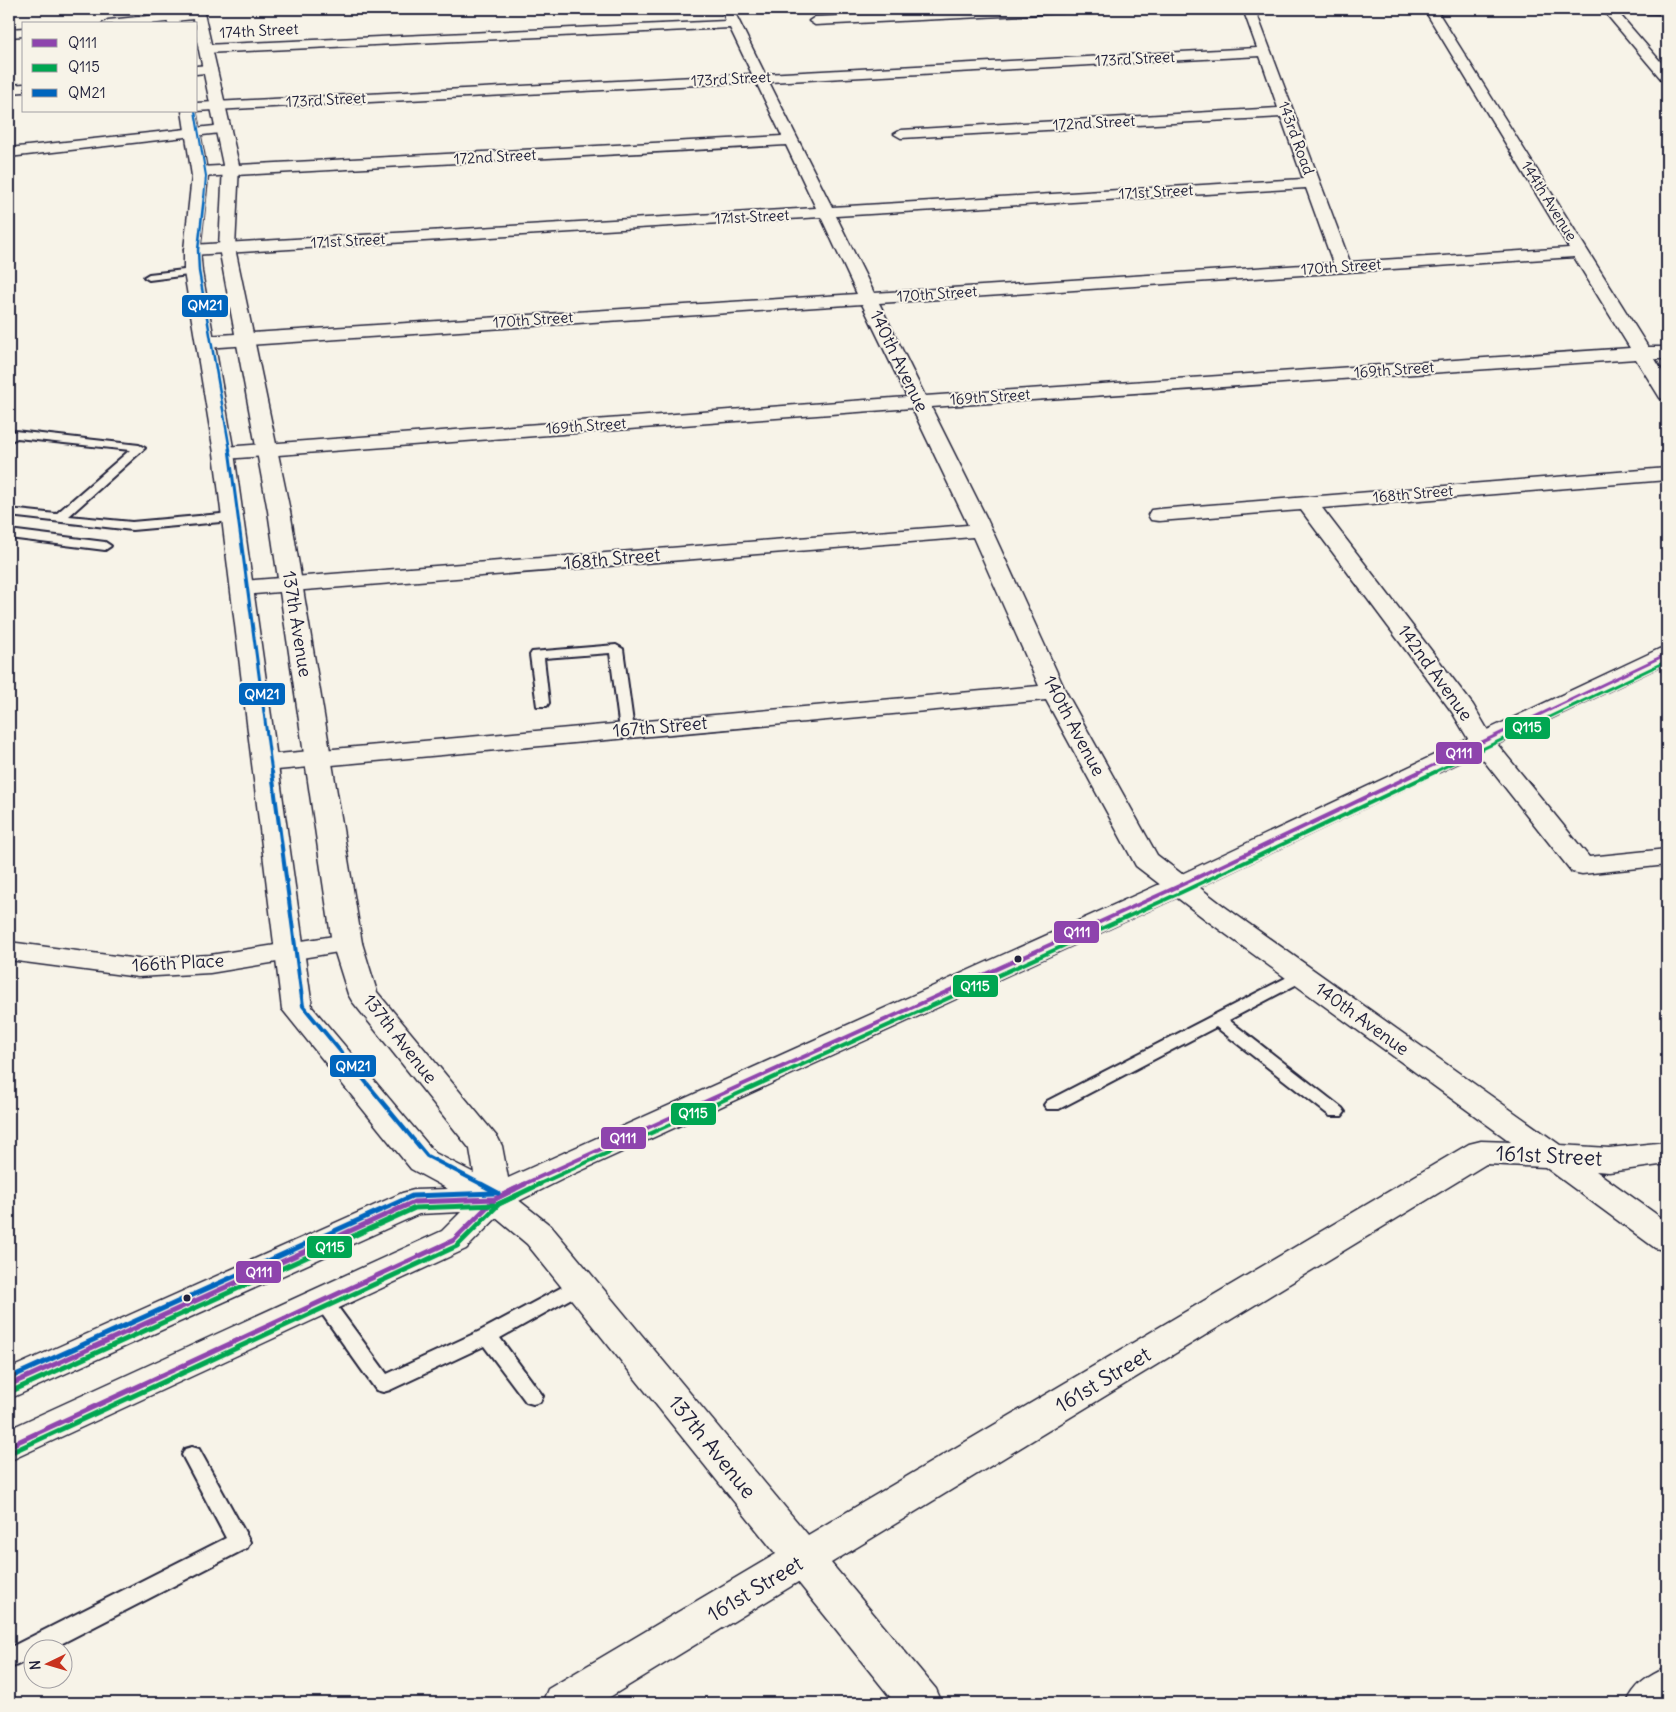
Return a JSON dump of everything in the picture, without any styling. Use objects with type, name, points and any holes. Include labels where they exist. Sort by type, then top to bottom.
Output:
[{"type":"street","points":[[815,21],[916,12],[1062,9]]},
{"type":"street","name":"143rd Road","points":[[1249,9],[1343,267]]},
{"type":"street","name":"144th Avenue","points":[[1430,9],[1667,394]]},
{"type":"street","points":[[1608,9],[1667,77]]},
{"type":"street","points":[[1644,9],[1667,10]]},
{"type":"street","points":[[127,22],[198,12]]},
{"type":"street","name":"137th Avenue","points":[[198,12],[205,50],[203,70],[218,106],[232,171],[227,248],[267,450],[347,943],[363,994],[486,1146],[494,1198]]},
{"type":"street","name":"174th Street","points":[[205,50],[731,16]]},
{"type":"street","name":"140th Avenue","points":[[731,16],[981,530],[1054,692],[1146,860],[1552,1158],[1667,1239]]},
{"type":"street","points":[[9,33],[22,32]]},
{"type":"street","name":"173rd Street","points":[[198,107],[1265,52]]},
{"type":"street","points":[[9,89],[22,88]]},
{"type":"street","name":"137th Avenue","points":[[189,112],[200,172],[192,250],[193,272],[224,454],[297,1009],[423,1161],[494,1198],[539,1235],[921,1703]]},
{"type":"street","name":"172nd Street","points":[[901,134],[1287,112]]},
{"type":"street","points":[[9,153],[224,130]]},
{"type":"street","name":"172nd Street","points":[[200,172],[791,140]]},
{"type":"street","name":"171st Street","points":[[192,250],[1312,183]]},
{"type":"street","name":"170th Street","points":[[205,342],[1580,252]]},
{"type":"street","name":"169th Street","points":[[224,454],[919,402],[1642,353],[1667,353]]},
{"type":"street","name":"168th Street","points":[[1159,515],[1667,474]]},
{"type":"street","name":"142nd Avenue","points":[[1307,503],[1464,710],[1482,742],[1582,866],[1667,857]]},
{"type":"street","name":"168th Street","points":[[242,588],[981,530]]},
{"type":"street","points":[[9,1385],[414,1202],[494,1198],[1179,886],[1667,654]]},
{"type":"street","name":"167th Street","points":[[266,763],[1054,692]]},
{"type":"street","name":"166th Place","points":[[9,951],[138,968],[210,964],[290,950],[347,943]]},
{"type":"street","name":"161st Street","points":[[563,1703],[1481,1152],[1552,1158],[1609,1160],[1667,1153]]},
{"type":"street","points":[[9,1446],[454,1240],[494,1198]]},
{"type":"street","points":[[1648,1703],[1667,1688]]},
{"type":"lane","points":[[149,277],[193,272]]},
{"type":"lane","points":[[9,439],[15,434],[140,448],[58,519]]},
{"type":"lane","points":[[9,513],[132,526],[232,517]]},
{"type":"lane","points":[[9,534],[105,546]]},
{"type":"lane","points":[[542,703],[537,655],[616,649],[627,730]]},
{"type":"lane","points":[[1053,1106],[1301,975]]},
{"type":"lane","points":[[1217,1019],[1336,1112]]},
{"type":"lane","points":[[322,1300],[383,1384],[487,1336],[579,1285]]},
{"type":"lane","points":[[487,1336],[533,1396]]},
{"type":"lane","points":[[9,1659],[239,1542],[192,1455]]},
{"type":"transit line","name":"QM21","points":[[195,112],[206,176],[198,250],[199,271],[230,452],[303,1006],[427,1156],[498,1193]]},
{"type":"transit line","name":"Q111","points":[[9,1446],[454,1240],[495,1199],[553,1170],[1179,886],[1667,654]]},
{"type":"transit line","name":"Q115","points":[[12,1452],[457,1246],[499,1204],[556,1176],[1182,892],[1667,661]]},
{"type":"transit line","name":"Q111","points":[[9,1385],[414,1202],[495,1199],[515,1189]]},
{"type":"transit line","name":"QM21","points":[[9,1378],[412,1196],[495,1193]]},
{"type":"transit line","name":"Q115","points":[[12,1391],[415,1208],[496,1205],[518,1195]]}]
